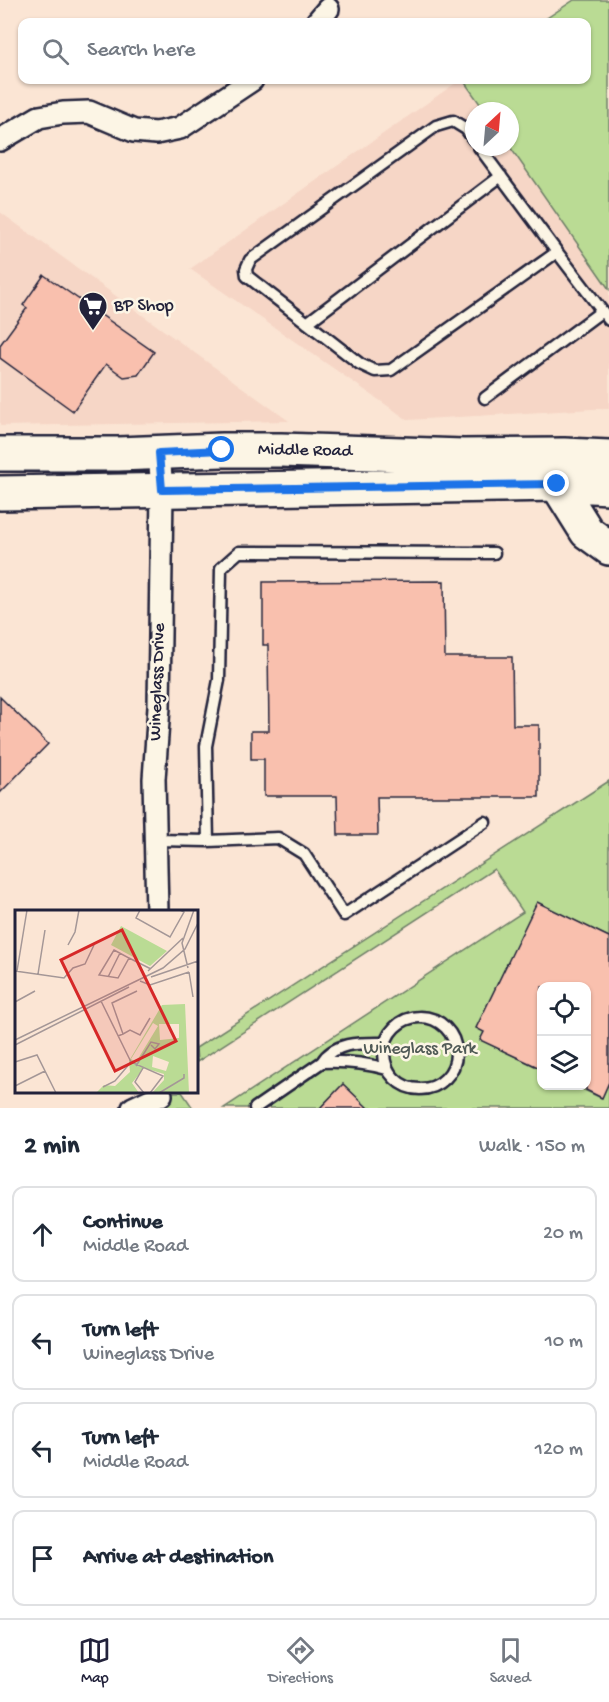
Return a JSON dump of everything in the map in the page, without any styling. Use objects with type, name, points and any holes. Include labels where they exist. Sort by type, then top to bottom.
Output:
[{"type":"main road","points":[[609,437],[600,438],[560,470],[587,532],[609,549]]},
{"type":"main road","name":"Middle Road","points":[[0,454],[281,450],[463,456],[560,470],[609,487]]},
{"type":"main road","name":"Middle Road","points":[[0,493],[162,490],[560,470],[609,457]]},
{"type":"street","points":[[0,140],[39,117],[63,112],[89,112],[134,131],[156,133],[180,128],[246,84]]},
{"type":"street","name":"Wineglass Drive","points":[[157,910],[154,779],[159,707],[162,490],[159,453]]},
{"type":"street","points":[[133,1108],[163,1098]]},
{"type":"lane","points":[[465,128],[453,121],[436,126],[250,260],[246,269],[247,276],[360,364],[375,371],[391,370],[557,252]]},
{"type":"lane","points":[[485,398],[606,316],[486,156]]},
{"type":"lane","points":[[307,323],[501,176]]},
{"type":"lane","points":[[208,841],[206,746],[219,680],[221,568],[239,552],[494,553]]},
{"type":"lane","points":[[155,840],[208,841],[278,838],[304,854],[344,915],[485,822]]},
{"type":"lane","points":[[415,1017],[435,1021],[444,1026],[455,1044],[454,1065],[449,1075],[432,1088],[411,1088],[401,1084],[387,1069],[384,1056],[385,1043],[389,1034],[404,1020],[415,1017]]},
{"type":"lane","points":[[255,1108],[322,1062],[326,1055],[338,1048],[355,1043],[385,1043]]},
{"type":"lane","points":[[322,1062],[345,1061],[387,1069]]},
{"type":"shaded area","points":[[454,84],[466,84],[479,102],[465,102],[465,156],[516,156],[609,289],[609,408],[408,420],[190,269]]},
{"type":"shaded area","points":[[0,212],[134,309],[289,421],[0,426]]},
{"type":"green space","points":[[574,0],[609,0],[609,289],[516,156],[519,156],[519,102],[479,102],[466,84],[591,84],[591,18],[547,18]]},
{"type":"green space","name":"Wineglass Park","points":[[609,781],[609,937],[537,903],[477,1028],[484,1032],[481,1040],[537,1067],[537,1090],[584,1090],[601,1098],[609,1082],[609,1108],[362,1108],[364,1105],[343,1084],[320,1108],[224,1108],[523,912],[494,869],[198,1061],[198,1047]]},
{"type":"green space","points":[[147,1093],[183,1093],[193,1108],[144,1108]]},
{"type":"building","points":[[44,275],[154,352],[138,375],[124,377],[106,364],[73,411],[0,358],[0,345],[27,308],[23,305]]},
{"type":"building","points":[[444,581],[445,657],[512,657],[513,725],[539,725],[539,797],[377,797],[378,835],[338,835],[337,796],[264,796],[264,759],[251,759],[251,731],[269,731],[268,645],[263,645],[263,582]]},
{"type":"building","points":[[0,697],[48,744],[0,793]]},
{"type":"building","points":[[537,902],[609,937],[609,1082],[602,1098],[586,1090],[591,1090],[591,982],[537,982],[537,1067],[480,1040],[484,1032],[476,1028]]},
{"type":"building","points":[[343,1084],[368,1108],[320,1108]]},
{"type":"place","name":"BP Shop","points":[[93,332]]},
{"type":"route","points":[[222,450],[159,453],[162,490],[557,484]]}]
